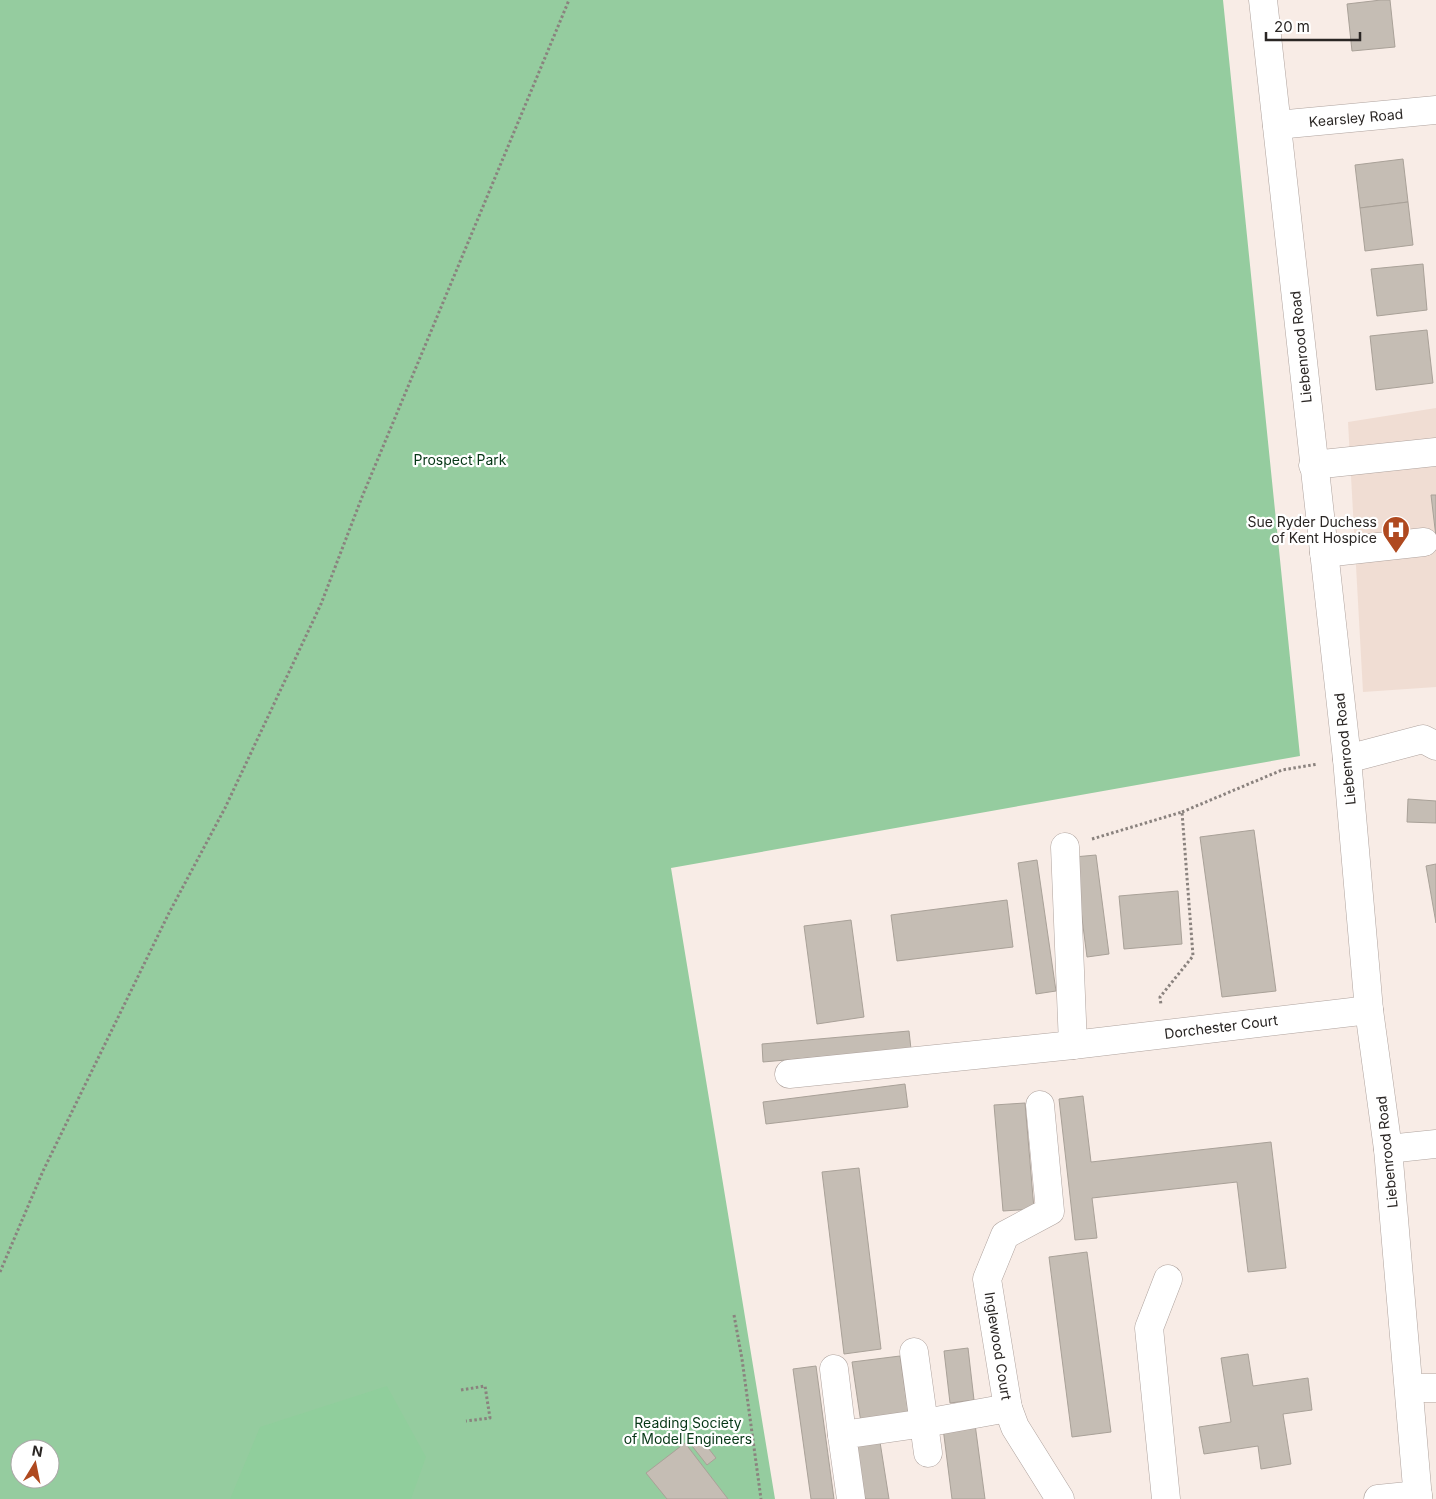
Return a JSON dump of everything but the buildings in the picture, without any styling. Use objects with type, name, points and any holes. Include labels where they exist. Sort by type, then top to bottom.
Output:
[{"type":"street","name":"Liebenrood Road","points":[[1263,0],[1347,759],[1369,1010],[1423,1388],[1418,1497]]},
{"type":"street","name":"Kearsley Road","points":[[1277,125],[1436,110]]},
{"type":"street","points":[[1313,465],[1436,452]]},
{"type":"street","points":[[1324,553],[1424,542]]},
{"type":"street","points":[[1347,759],[1423,740],[1436,746]]},
{"type":"street","points":[[1065,847],[1073,1045]]},
{"type":"street","name":"Dorchester Court","points":[[789,1074],[1073,1045],[1369,1010]]},
{"type":"street","name":"Inglewood Court","points":[[1040,1106],[1050,1211],[1004,1235],[988,1279],[1008,1408],[1015,1427],[1060,1499]]},
{"type":"street","points":[[1388,1149],[1436,1144]]},
{"type":"street","points":[[1166,1499],[1149,1328],[1168,1279]]},
{"type":"street","points":[[914,1352],[928,1452]]},
{"type":"street","points":[[834,1369],[851,1499]]},
{"type":"street","name":"Inglewood Court","points":[[842,1435],[1008,1408]]},
{"type":"street","points":[[1378,1499],[1418,1497]]},
{"type":"path","points":[[0,1272],[43,1171],[169,914],[224,808],[321,604],[362,496],[569,0]]},
{"type":"path","points":[[1065,847],[1182,812],[1282,770],[1347,759]]},
{"type":"path","points":[[1166,1033],[1160,997],[1193,956],[1182,812]]},
{"type":"path","points":[[734,1315],[761,1499]]},
{"type":"path","points":[[461,1390],[485,1386],[490,1418],[466,1421]]},
{"type":"shaded area","name":"Sue Ryder Duchess of Kent Hospice","points":[[1436,408],[1436,687],[1363,692],[1348,422]]},
{"type":"green space","name":"Prospect Park","points":[[0,0],[1223,0],[1300,756],[671,868],[775,1499],[0,1499]]},
{"type":"green space","points":[[387,1386],[426,1457],[411,1499],[230,1499],[260,1427]]},
{"type":"place","name":"Sue Ryder Duchess of Kent Hospice","points":[[1396,554]]},
{"type":"park label","name":"Reading Society of Model Engineers","points":[[688,1432]]}]
